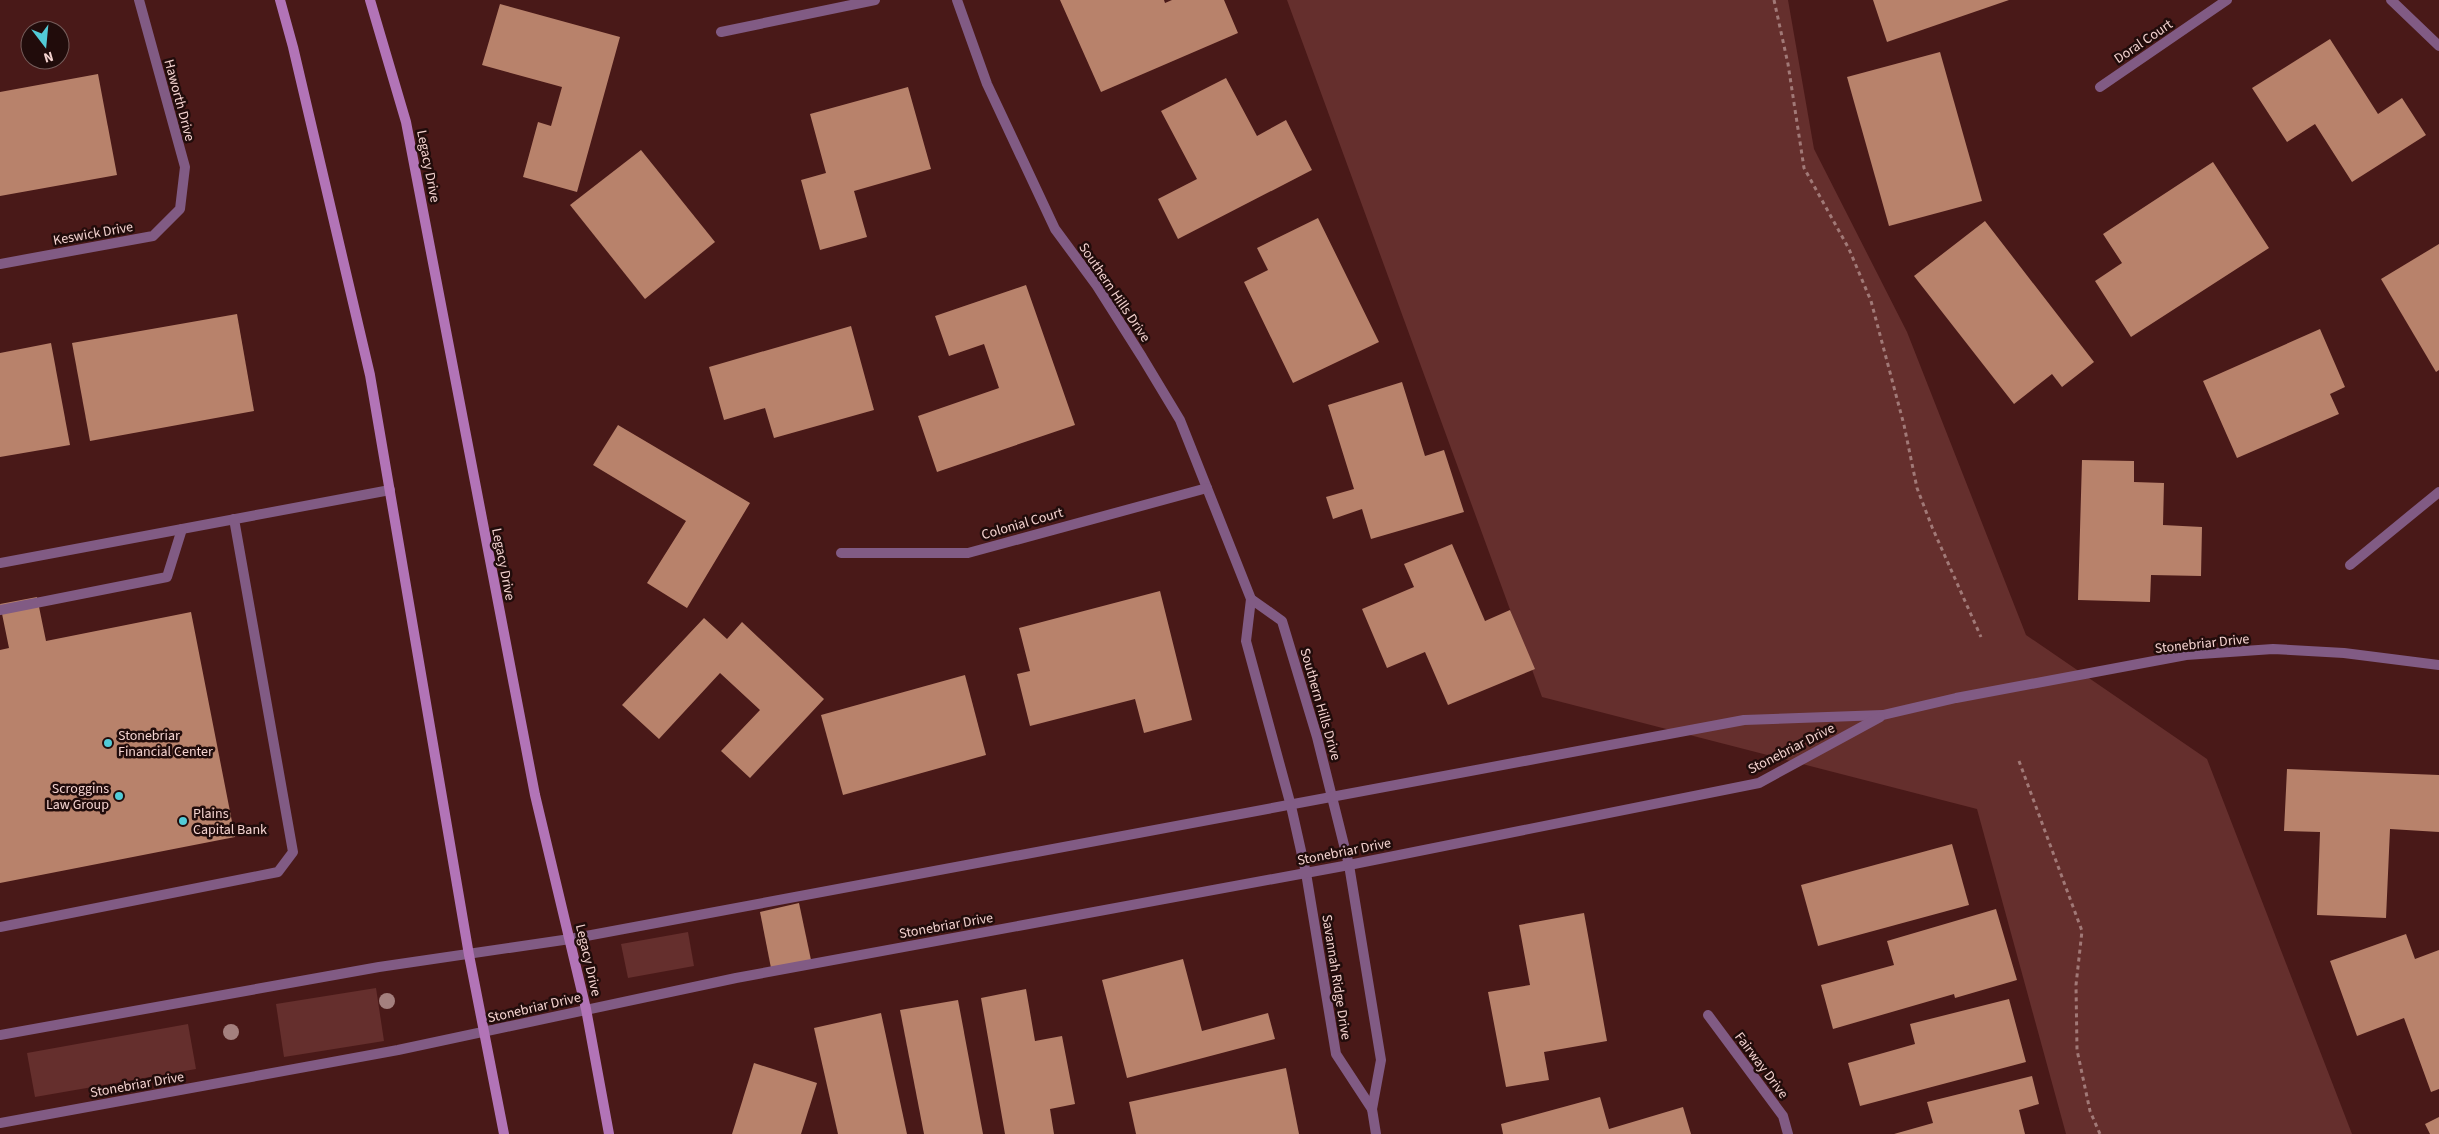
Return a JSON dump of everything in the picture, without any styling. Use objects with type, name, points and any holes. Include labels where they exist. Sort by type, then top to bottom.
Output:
[{"type":"main road","points":[[280,0],[293,47],[370,375],[469,955],[504,1134]]},
{"type":"main road","name":"Legacy Drive","points":[[370,0],[406,122],[535,795],[586,1009],[609,1134]]},
{"type":"street","name":"Haworth Drive","points":[[139,0],[185,167],[180,209]]},
{"type":"street","points":[[721,32],[875,0]]},
{"type":"street","name":"Southern Hills Drive","points":[[957,0],[986,84],[1055,229],[1097,286],[1180,420],[1251,599],[1246,641],[1299,840]]},
{"type":"street","name":"Doral Court","points":[[2100,87],[2227,0]]},
{"type":"street","points":[[2391,0],[2439,46]]},
{"type":"street","name":"Keswick Drive","points":[[0,264],[153,236],[180,209]]},
{"type":"street","name":"Colonial Court","points":[[841,553],[968,553],[1207,488]]},
{"type":"street","points":[[0,563],[390,490]]},
{"type":"street","points":[[2350,565],[2439,492]]},
{"type":"street","points":[[0,927],[278,872],[294,852],[234,519]]},
{"type":"street","points":[[0,610],[167,577],[182,529]]},
{"type":"street","name":"Southern Hills Drive","points":[[1251,599],[1282,621],[1317,737],[1341,832]]},
{"type":"street","name":"Stonebriar Drive","points":[[0,1035],[379,967],[570,939],[1744,720],[1883,715],[1956,698],[2186,655],[2273,649],[2344,653],[2439,665]]},
{"type":"street","name":"Stonebriar Drive","points":[[0,1123],[485,1032],[586,1009],[802,966],[1349,865],[1759,783],[1883,715]]},
{"type":"street","name":"Savannah Ridge Drive","points":[[1341,832],[1349,865],[1381,1060],[1372,1109],[1376,1134]]},
{"type":"street","name":"Savannah Ridge Drive","points":[[1299,840],[1336,1054],[1372,1109]]},
{"type":"street","name":"Fairway Drive","points":[[1708,1015],[1783,1116],[1788,1134]]},
{"type":"path","points":[[1774,0],[1788,64],[1804,168],[1849,249],[1871,301],[1904,424],[1917,488],[1932,527],[1982,637]]},
{"type":"path","points":[[2018,761],[2082,931],[2076,985],[2077,1050],[2090,1111],[2100,1134]]},
{"type":"shaded area","points":[[1287,0],[1788,0],[1814,149],[1907,332],[2026,635],[2207,759],[2352,1134],[2066,1134],[1977,809],[1542,697]]},
{"type":"shaded area","points":[[688,932],[694,966],[628,978],[621,944]]},
{"type":"shaded area","points":[[376,988],[384,1041],[284,1057],[276,1004]]},
{"type":"shaded area","points":[[188,1024],[196,1069],[35,1097],[27,1053]]},
{"type":"building","points":[[1060,0],[1164,0],[1165,3],[1172,0],[1224,0],[1238,33],[1101,92]]},
{"type":"building","points":[[1873,0],[2009,0],[1887,42]]},
{"type":"building","points":[[500,4],[620,37],[577,192],[523,177],[538,122],[551,126],[562,87],[482,65]]},
{"type":"building","points":[[2330,39],[2378,114],[2402,98],[2426,135],[2352,182],[2315,124],[2287,142],[2252,88]]},
{"type":"building","points":[[1940,52],[1982,201],[1889,226],[1847,77]]},
{"type":"building","points":[[98,74],[117,175],[0,196],[0,92]]},
{"type":"building","points":[[1226,78],[1257,136],[1286,120],[1312,170],[1178,239],[1158,199],[1197,179],[1161,111]]},
{"type":"building","points":[[908,87],[931,169],[854,191],[867,237],[820,250],[801,180],[826,173],[810,114]]},
{"type":"building","points":[[641,150],[715,242],[645,299],[570,205]]},
{"type":"building","points":[[2213,162],[2269,248],[2131,337],[2095,281],[2122,263],[2103,234]]},
{"type":"building","points":[[1318,218],[1379,342],[1293,383],[1244,282],[1268,270],[1257,248]]},
{"type":"building","points":[[1985,221],[2094,362],[2062,387],[2052,374],[2014,404],[1914,276]]},
{"type":"building","points":[[2439,244],[2439,370],[2436,372],[2381,279]]},
{"type":"building","points":[[1026,285],[1075,425],[937,472],[918,416],[999,388],[984,344],[949,356],[935,316]]},
{"type":"building","points":[[237,314],[254,411],[90,441],[72,343]]},
{"type":"building","points":[[851,326],[874,410],[774,438],[765,408],[724,420],[709,367]]},
{"type":"building","points":[[2320,329],[2345,387],[2330,394],[2339,414],[2237,458],[2203,381]]},
{"type":"building","points":[[51,343],[70,445],[0,457],[0,353]]},
{"type":"building","points":[[1402,382],[1425,456],[1444,450],[1464,512],[1371,539],[1362,509],[1333,519],[1326,497],[1354,489],[1328,405]]},
{"type":"building","points":[[618,425],[750,503],[687,608],[647,583],[686,521],[593,465]]},
{"type":"building","points":[[2082,460],[2134,461],[2134,482],[2164,483],[2163,525],[2202,527],[2201,576],[2151,575],[2150,602],[2078,600]]},
{"type":"building","points":[[1452,544],[1485,621],[1510,610],[1535,669],[1448,705],[1425,652],[1387,668],[1362,609],[1414,587],[1404,564]]},
{"type":"building","points":[[1160,591],[1192,720],[1144,733],[1135,699],[1030,726],[1017,674],[1030,671],[1019,628]]},
{"type":"building","name":"Stonebriar Financial Center","points":[[37,597],[46,641],[191,612],[235,837],[0,883],[0,650],[9,648],[0,604]]},
{"type":"building","points":[[704,618],[727,639],[742,622],[824,699],[750,778],[721,751],[760,710],[720,673],[659,739],[622,705]]},
{"type":"building","points":[[965,675],[986,755],[843,795],[821,715]]},
{"type":"building","points":[[2287,769],[2439,775],[2439,832],[2390,829],[2386,918],[2317,915],[2320,832],[2284,831]]},
{"type":"building","points":[[1952,844],[1969,905],[1818,946],[1801,885]]},
{"type":"building","points":[[799,903],[811,960],[771,968],[760,912]]},
{"type":"building","points":[[1996,909],[2017,980],[1955,998],[1954,994],[1833,1029],[1821,985],[1894,965],[1887,941]]},
{"type":"building","points":[[1584,913],[1607,1041],[1544,1052],[1549,1080],[1506,1087],[1488,992],[1530,985],[1519,925]]},
{"type":"building","points":[[2406,934],[2415,959],[2439,950],[2439,1089],[2431,1092],[2404,1018],[2357,1036],[2330,961]]},
{"type":"building","points":[[1183,959],[1202,1031],[1268,1013],[1275,1039],[1127,1078],[1102,980]]},
{"type":"building","points":[[1026,989],[1035,1041],[1062,1036],[1075,1104],[1050,1109],[1054,1134],[1005,1134],[981,998]]},
{"type":"building","points":[[2009,999],[2026,1062],[1860,1106],[1848,1063],[1915,1044],[1910,1024]]},
{"type":"building","points":[[958,1000],[983,1134],[924,1134],[900,1010]]},
{"type":"building","points":[[881,1013],[907,1134],[838,1134],[814,1028]]},
{"type":"building","points":[[754,1063],[817,1083],[801,1134],[732,1134]]},
{"type":"building","points":[[1286,1068],[1299,1134],[1136,1134],[1129,1102]]},
{"type":"building","points":[[2032,1076],[2039,1104],[2019,1110],[2025,1134],[1894,1134],[1933,1123],[1927,1102]]},
{"type":"building","points":[[1600,1097],[1609,1129],[1683,1107],[1691,1134],[1503,1134],[1501,1124]]},
{"type":"building","points":[[2439,1117],[2439,1134],[2430,1134],[2425,1124]]},
{"type":"place","name":"Stonebriar Financial Center","points":[[108,743]]},
{"type":"place","name":"Scroggins Law Group","points":[[119,796]]},
{"type":"place","name":"Plains Capital Bank","points":[[183,821]]}]
